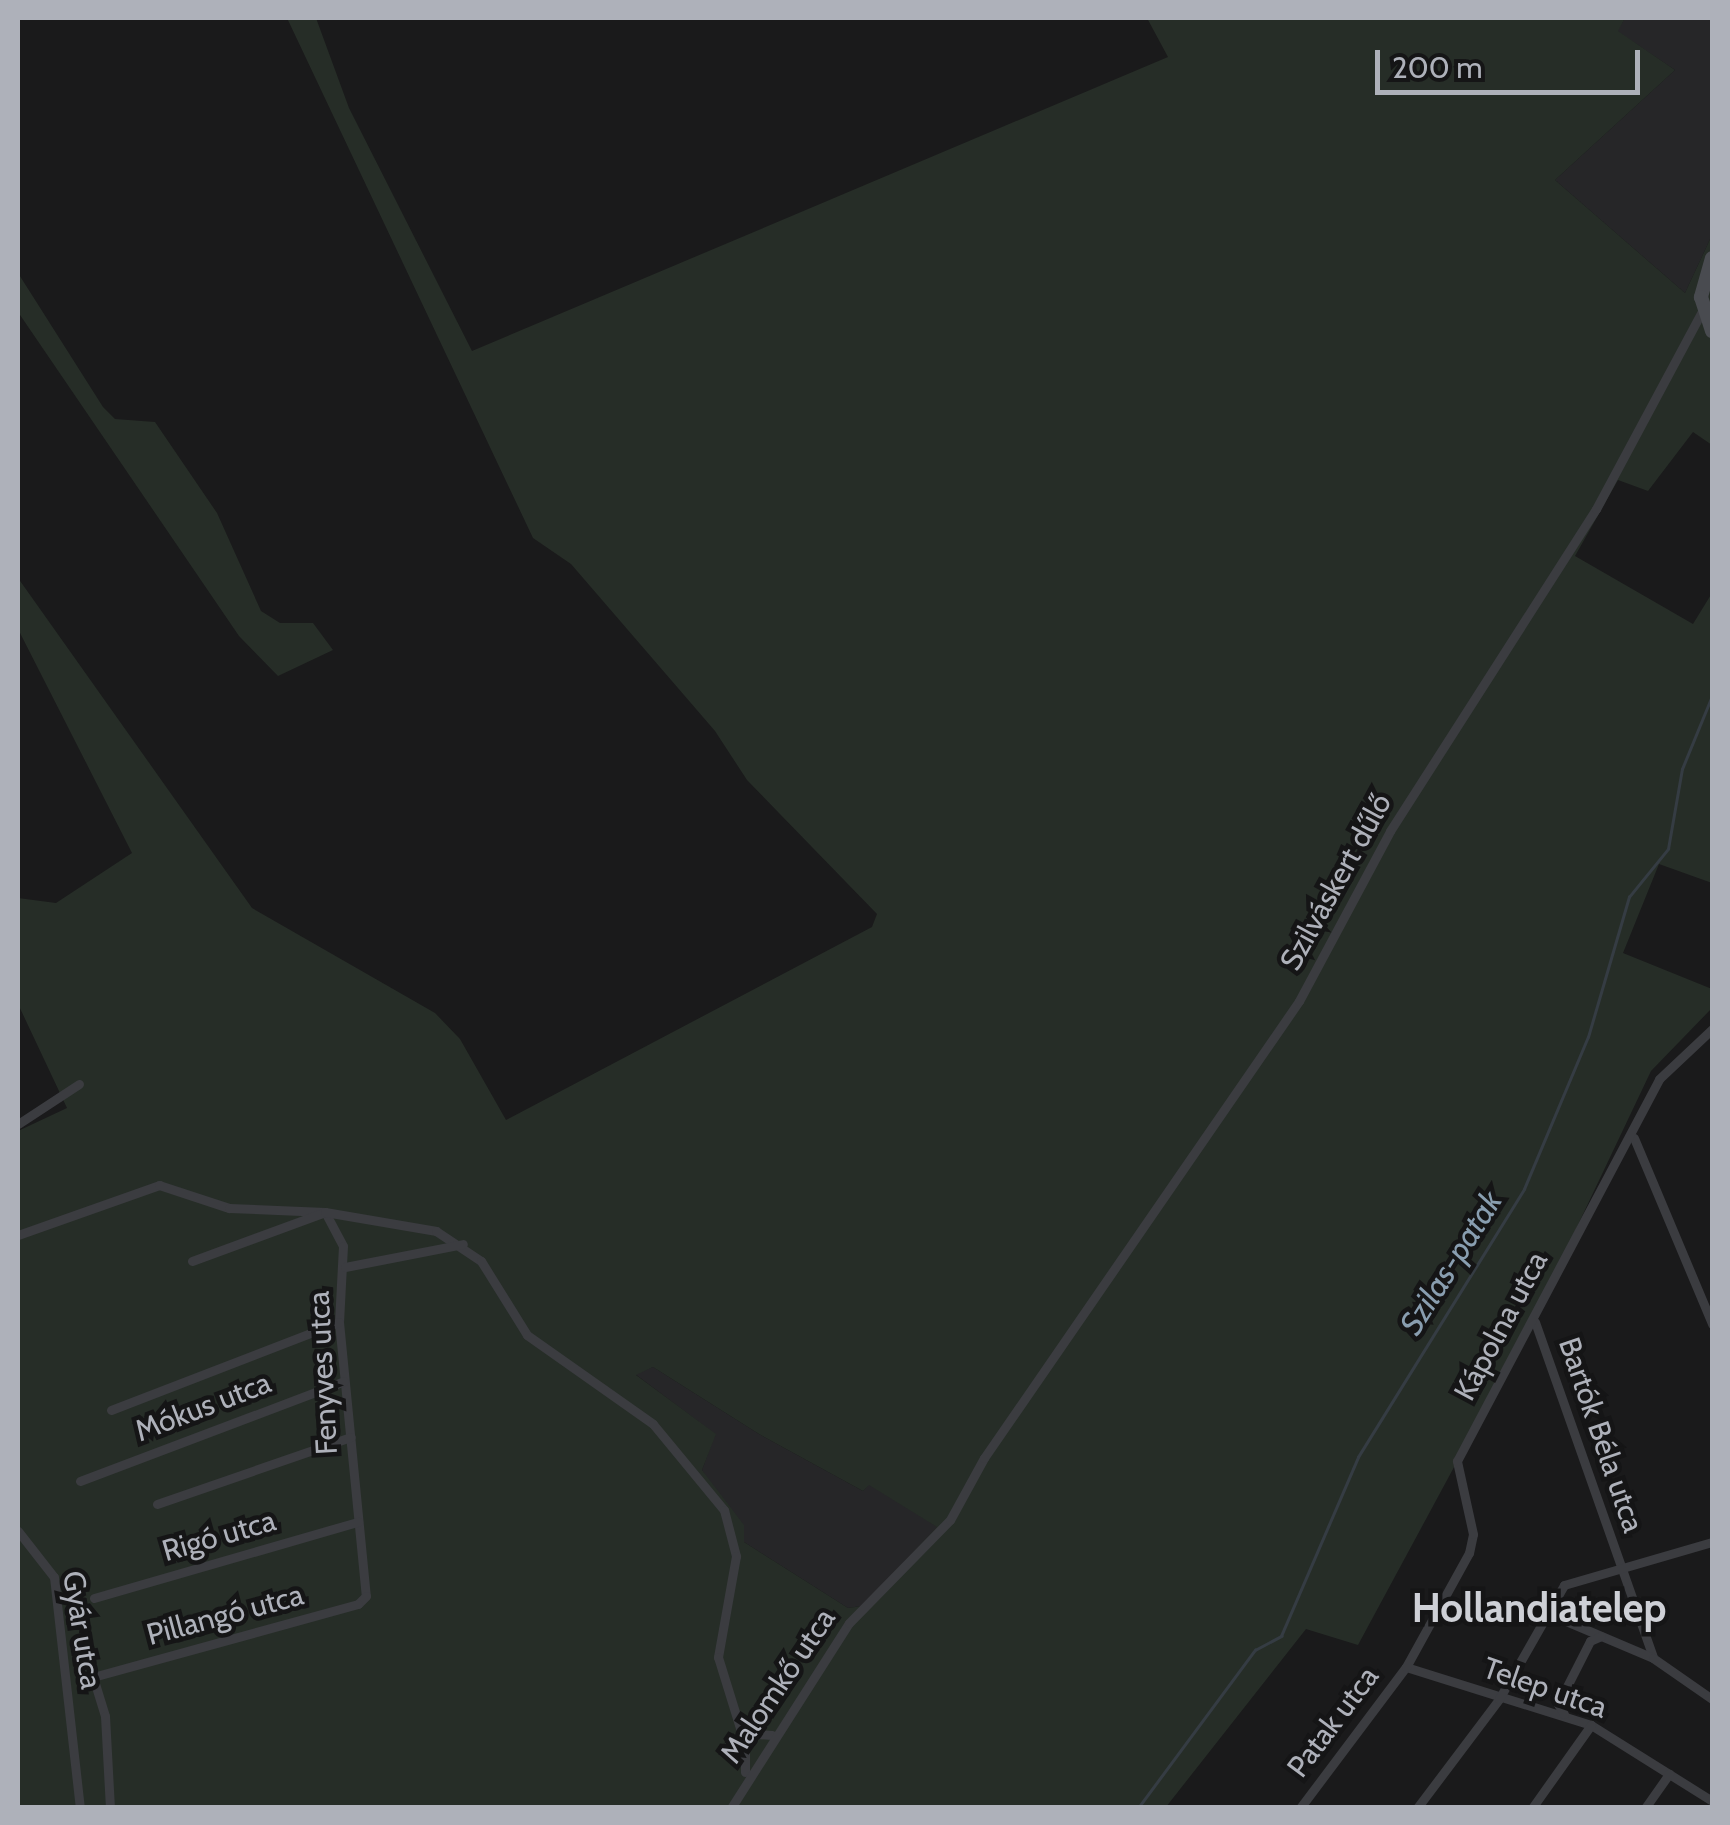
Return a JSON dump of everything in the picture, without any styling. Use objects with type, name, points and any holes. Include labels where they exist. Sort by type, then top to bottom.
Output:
[{"type":"main road","points":[[1712,258],[1702,312],[1712,331]]},
{"type":"street","name":"Szilváskert dűlő","points":[[984,1458],[1298,1001],[1390,831],[1596,509],[1702,312]]},
{"type":"street","name":"Kápolna utca","points":[[1406,1667],[1474,1539],[1458,1461],[1535,1322],[1536,1306],[1634,1138],[1659,1079],[1712,1029]]},
{"type":"street","points":[[18,1124],[79,1084]]},
{"type":"street","points":[[1634,1138],[1712,1324]]},
{"type":"street","points":[[18,1235],[159,1185],[229,1208],[325,1212],[436,1232],[462,1244],[502,1287],[527,1336],[653,1424],[718,1499],[736,1544],[718,1658],[742,1734],[744,1779]]},
{"type":"street","points":[[192,1261],[325,1212]]},
{"type":"street","points":[[325,1212],[345,1267]]},
{"type":"street","name":"Fenyves utca","points":[[366,1596],[340,1322],[345,1267],[462,1244]]},
{"type":"street","points":[[111,1410],[340,1322]]},
{"type":"street","name":"Bartók Béla utca","points":[[1535,1322],[1652,1658]]},
{"type":"street","name":"Mókus utca","points":[[80,1481],[344,1380]]},
{"type":"street","points":[[157,1504],[351,1437]]},
{"type":"street","name":"Malomkő utca","points":[[731,1808],[744,1779],[849,1623],[950,1520],[984,1458]]},
{"type":"street","name":"Rigó utca","points":[[94,1598],[358,1522]]},
{"type":"street","name":"Gyár utca","points":[[18,1532],[54,1577],[80,1808]]},
{"type":"street","points":[[1418,1808],[1499,1699],[1564,1584],[1712,1542]]},
{"type":"street","name":"Pillangó utca","points":[[93,1677],[366,1596]]},
{"type":"street","points":[[1547,1613],[1652,1658],[1712,1699]]},
{"type":"street","points":[[1566,1716],[1558,1704],[1590,1641],[1602,1636]]},
{"type":"street","name":"Telep utca","points":[[1406,1667],[1592,1725],[1712,1802]]},
{"type":"street","name":"Patak utca","points":[[1300,1808],[1406,1667]]},
{"type":"street","name":"Gyár utca","points":[[93,1677],[105,1716],[110,1808]]},
{"type":"street","points":[[1532,1808],[1592,1725]]},
{"type":"street","points":[[742,1734],[775,1734]]},
{"type":"street","points":[[1645,1808],[1669,1774]]},
{"type":"shaded area","points":[[287,18],[316,18],[349,108],[472,351],[1168,57],[1147,18],[1625,18],[1618,31],[1675,70],[1555,180],[1685,293],[1712,235],[1712,445],[1693,432],[1648,491],[1618,480],[1575,556],[1693,624],[1712,593],[1712,883],[1659,864],[1623,953],[1712,989],[1712,1008],[1651,1071],[1527,1332],[1358,1645],[1306,1629],[1166,1807],[18,1807],[18,1131],[67,1108],[18,1004],[18,898],[56,903],[132,853],[18,629],[18,578],[252,908],[435,1013],[460,1039],[506,1120],[872,927],[877,914],[747,780],[715,731],[571,564],[533,538]],"holes":[[[653,1367],[759,1434],[863,1491],[869,1485],[937,1527],[862,1606],[848,1608],[744,1542],[744,1525],[702,1470],[716,1434],[636,1375]]]},
{"type":"shaded area","points":[[1625,18],[1712,18],[1712,235],[1685,293],[1555,180],[1675,70],[1617,31]]},
{"type":"shaded area","points":[[18,273],[103,407],[115,419],[155,422],[217,513],[261,611],[280,623],[313,623],[333,650],[278,676],[239,636],[18,312]]},
{"type":"shaded area","points":[[653,1367],[759,1434],[863,1491],[869,1484],[938,1527],[862,1606],[848,1608],[744,1542],[702,1470],[715,1434],[635,1374]]},
{"type":"waterway","name":"Szilas-patak","points":[[1138,1808],[1255,1650],[1281,1636],[1358,1457],[1524,1189],[1588,1037],[1629,897],[1668,849],[1682,769],[1712,696]]},
{"type":"district","name":"Hollandiatelep","points":[[1539,1608]]}]
